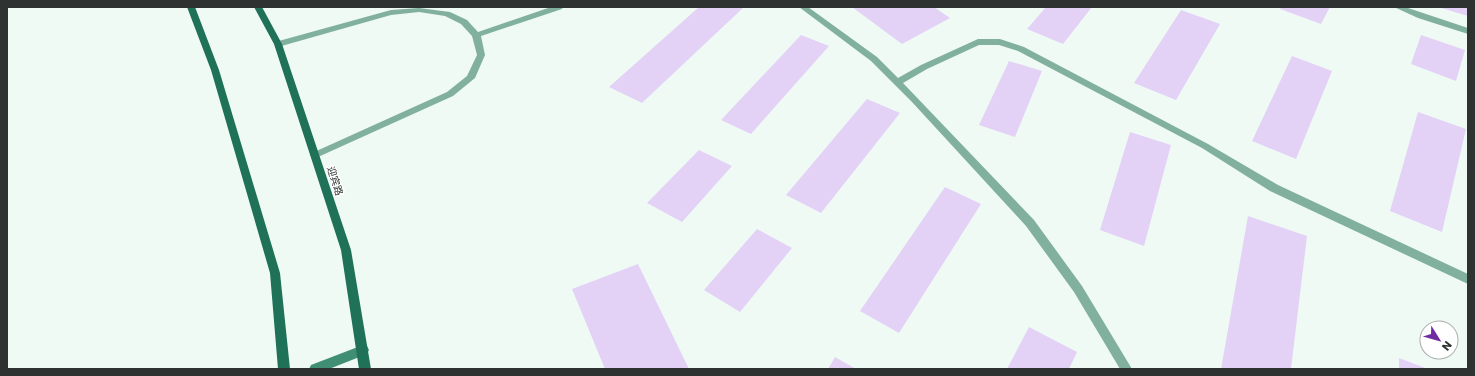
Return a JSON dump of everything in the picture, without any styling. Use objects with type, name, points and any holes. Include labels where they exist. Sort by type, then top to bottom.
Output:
[{"type":"main road","points":[[191,7],[214,70],[275,273],[284,369]]},
{"type":"main road","name":"迎宾路","points":[[258,7],[278,44],[346,250],[365,369]]},
{"type":"street","points":[[476,36],[559,7]]},
{"type":"street","points":[[803,7],[874,59],[1030,223],[1078,289],[1126,369]]},
{"type":"street","points":[[1398,7],[1427,19],[1468,31]]},
{"type":"street","points":[[278,44],[391,13],[420,10],[447,14],[464,22],[476,36],[481,55],[471,78],[450,94],[315,155]]},
{"type":"street","points":[[897,82],[924,67],[978,42],[1000,42],[1021,49],[1205,146],[1274,188],[1468,279]]},
{"type":"street","points":[[315,369],[363,350]]},
{"type":"building","points":[[699,7],[744,7],[642,103],[609,87]]},
{"type":"building","points":[[852,7],[934,7],[950,18],[902,44]]},
{"type":"building","points":[[1046,7],[1092,7],[1063,44],[1027,29]]},
{"type":"building","points":[[1281,7],[1330,7],[1321,24],[1280,9]]},
{"type":"building","points":[[1438,7],[1468,7],[1468,16]]},
{"type":"building","points":[[1181,10],[1220,24],[1176,100],[1134,83]]},
{"type":"building","points":[[801,35],[829,46],[751,134],[721,120]]},
{"type":"building","points":[[1421,35],[1465,50],[1456,81],[1411,64]]},
{"type":"building","points":[[1292,56],[1332,71],[1296,159],[1252,141]]},
{"type":"building","points":[[1009,61],[1042,71],[1015,137],[979,125]]},
{"type":"building","points":[[867,99],[900,113],[821,213],[786,195]]},
{"type":"building","points":[[1418,112],[1466,129],[1442,232],[1390,211]]},
{"type":"building","points":[[1130,132],[1171,145],[1144,246],[1100,230]]},
{"type":"building","points":[[699,150],[732,166],[682,222],[647,203]]},
{"type":"building","points":[[945,187],[981,204],[899,333],[860,311]]},
{"type":"building","points":[[1248,216],[1307,236],[1291,369],[1221,369]]},
{"type":"building","points":[[757,229],[792,248],[740,312],[704,290]]},
{"type":"building","points":[[638,264],[689,369],[605,369],[572,289]]},
{"type":"building","points":[[1029,327],[1077,352],[1069,369],[1007,369]]},
{"type":"building","points":[[835,357],[856,369],[828,369]]},
{"type":"building","points":[[1399,358],[1428,369],[1399,369]]}]
